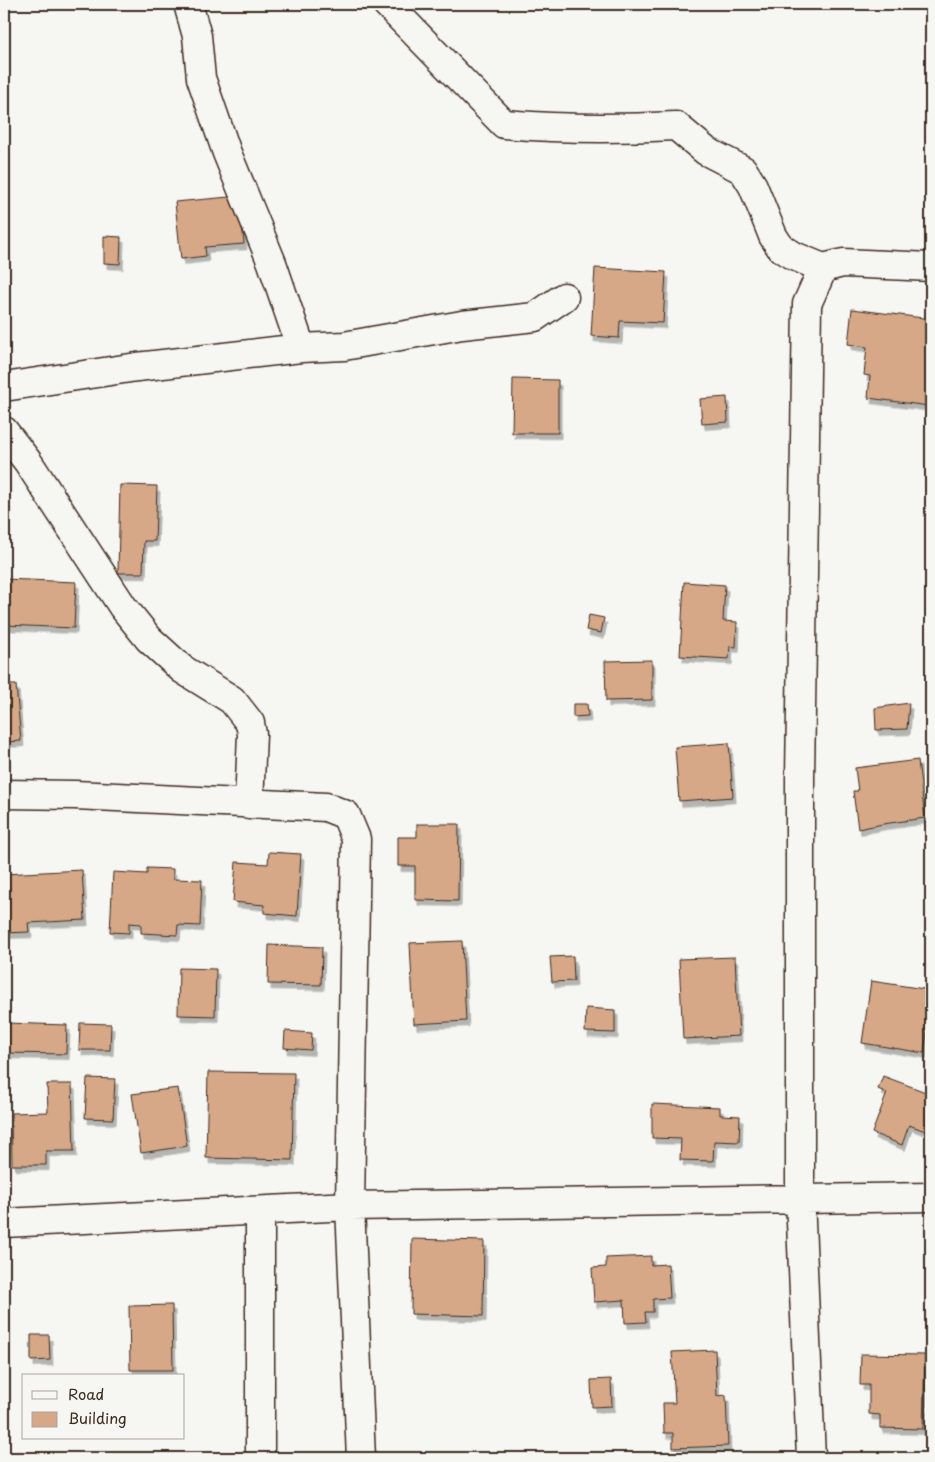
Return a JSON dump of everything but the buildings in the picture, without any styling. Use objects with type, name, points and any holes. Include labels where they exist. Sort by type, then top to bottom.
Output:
[{"type":"street","points":[[188,4],[197,36],[201,78],[227,153],[272,263],[301,348]]},
{"type":"street","points":[[387,4],[504,124],[558,128],[676,126],[706,151],[742,170],[753,186],[773,236],[781,248],[794,256],[823,268],[844,263],[931,267]]},
{"type":"street","points":[[810,1458],[800,1198],[800,778],[807,304],[823,268]]},
{"type":"street","points":[[4,386],[137,367],[301,348],[344,346],[462,325],[535,317],[564,297]]},
{"type":"street","points":[[4,431],[28,462],[123,607],[149,639],[182,668],[232,700],[250,723],[252,734],[249,805]]},
{"type":"street","points":[[4,794],[75,795],[249,805],[326,807],[346,815],[356,838],[350,1206],[361,1458]]},
{"type":"street","points":[[4,1224],[350,1206],[931,1197]]},
{"type":"street","points":[[260,1212],[260,1458]]}]
